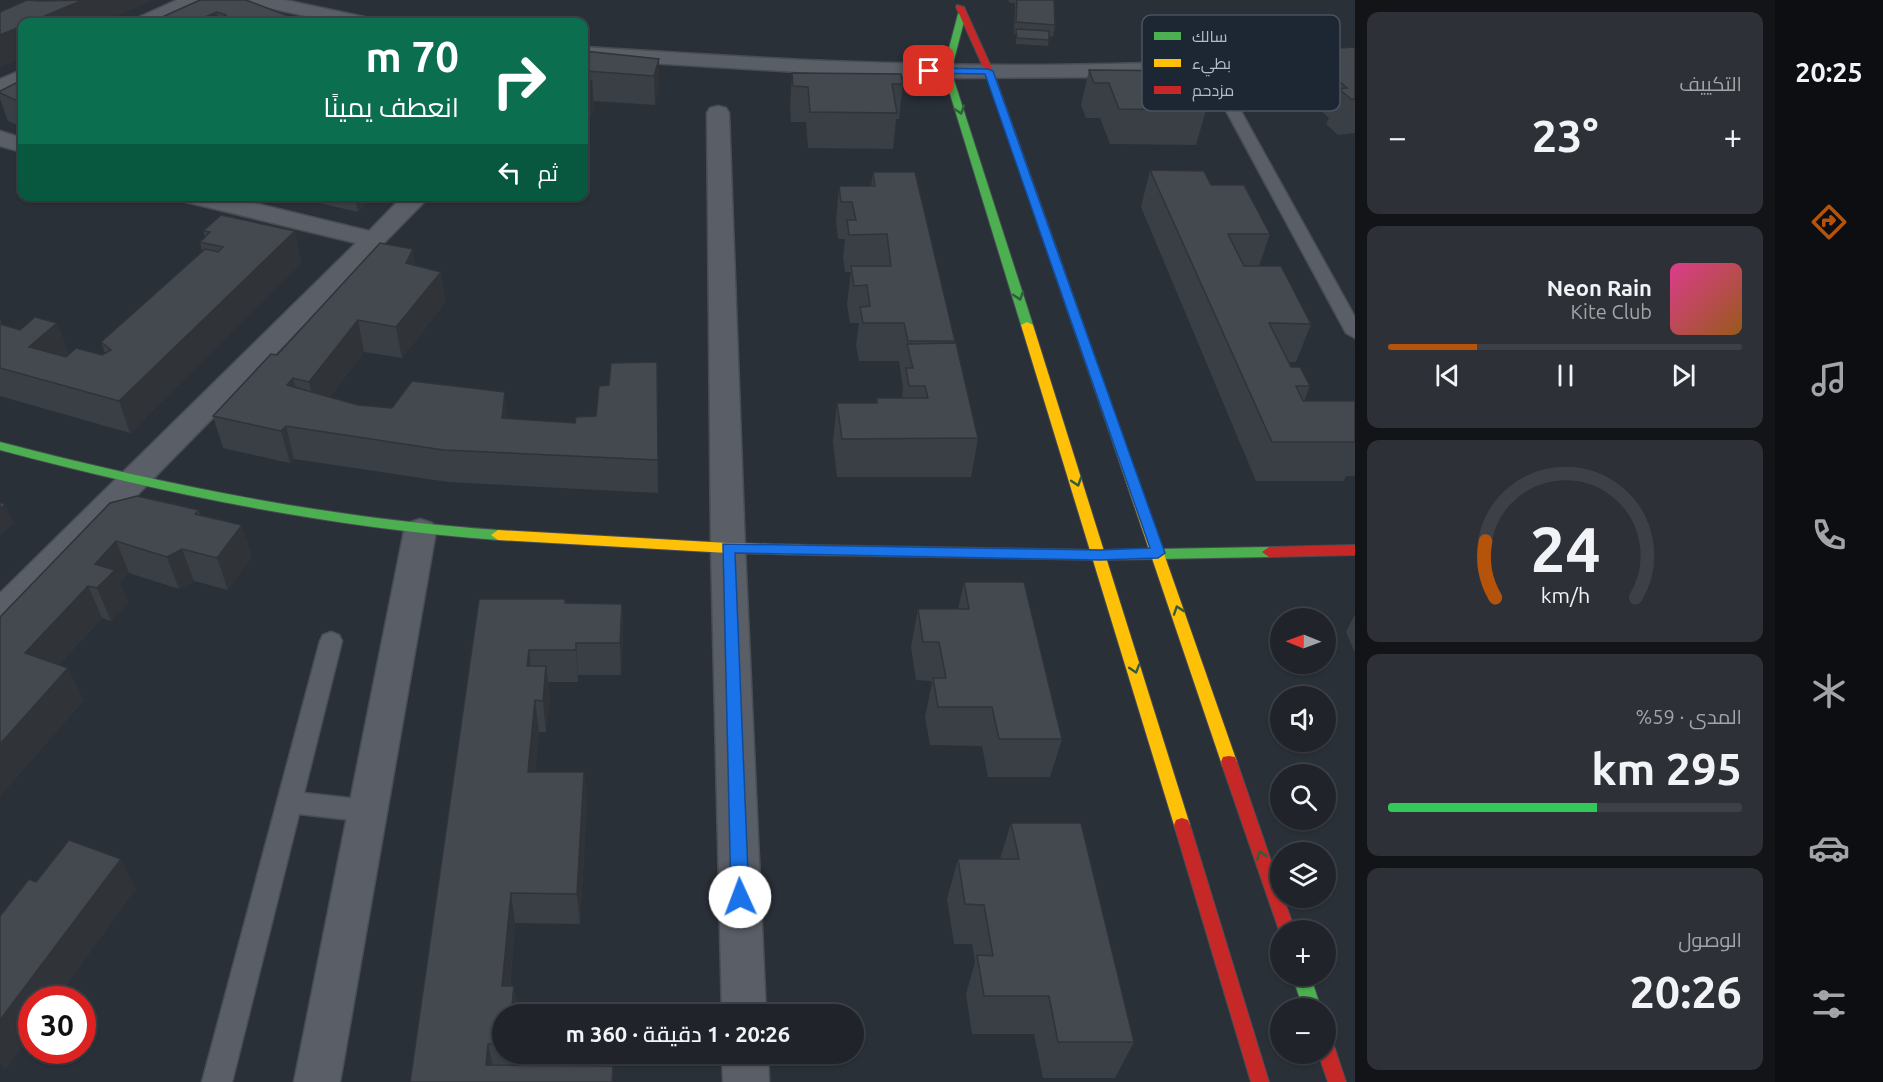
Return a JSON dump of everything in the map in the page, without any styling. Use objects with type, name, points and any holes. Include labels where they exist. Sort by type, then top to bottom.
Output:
[{"type":"main road","points":[[960,7],[947,71],[1100,555],[1260,1082]]},
{"type":"main road","points":[[960,7],[988,71],[1158,553],[1283,920]]},
{"type":"main road","points":[[0,446],[135,482],[320,518],[420,531],[728,548],[1100,555],[1355,550]]},
{"type":"main road","points":[[1331,1064],[1337,1082]]},
{"type":"street","points":[[153,18],[194,0]]},
{"type":"street","points":[[256,0],[343,18]]},
{"type":"street","points":[[588,53],[836,68],[947,71],[1142,69]]},
{"type":"street","points":[[1340,61],[1355,60]]},
{"type":"street","points":[[0,87],[18,79]]},
{"type":"street","points":[[718,113],[728,548],[744,1004]]},
{"type":"street","points":[[0,138],[18,145]]},
{"type":"street","points":[[212,201],[375,240]]},
{"type":"street","points":[[0,614],[135,482],[413,201]]},
{"type":"street","points":[[317,1082],[420,531]]},
{"type":"street","points":[[745,1064],[746,1082]]},
{"type":"lane","points":[[1234,111],[1355,333]]},
{"type":"lane","points":[[218,1082],[331,641]]},
{"type":"lane","points":[[290,802],[368,811]]},
{"type":"building","points":[[27,0],[83,0],[40,18],[18,18],[18,28],[0,35],[0,12]]},
{"type":"building","points":[[200,0],[246,0],[291,17],[221,18],[226,15],[217,12],[202,18],[160,18]]},
{"type":"building","points":[[1017,0],[1054,0],[1055,25],[1016,22]]},
{"type":"building","points":[[1016,29],[1049,31],[1049,40],[1017,38]]},
{"type":"building","points":[[1355,47],[1355,99],[1351,99],[1340,90],[1347,88],[1340,82],[1340,48]]},
{"type":"building","points":[[588,51],[659,59],[654,76],[588,71]]},
{"type":"building","points":[[1089,70],[1142,70],[1142,109],[1119,109],[1109,83],[1094,83]]},
{"type":"building","points":[[792,73],[901,74],[903,84],[892,84],[897,113],[810,112],[808,87],[793,86]]},
{"type":"building","points":[[18,82],[18,101],[0,93]]},
{"type":"building","points":[[1150,170],[1204,171],[1211,185],[1244,185],[1270,234],[1228,234],[1244,266],[1281,266],[1311,324],[1269,323],[1291,367],[1300,367],[1310,386],[1296,386],[1303,401],[1355,401],[1355,442],[1272,442]]},
{"type":"building","points":[[873,172],[915,172],[955,341],[908,341],[904,323],[863,323],[860,307],[870,306],[867,285],[854,286],[851,266],[891,266],[887,234],[849,235],[847,220],[856,220],[852,202],[841,202],[839,186],[875,186]]},
{"type":"building","points":[[221,215],[295,231],[119,401],[0,368],[0,324],[20,330],[35,317],[57,323],[29,347],[66,357],[76,348],[102,355],[111,350],[101,342],[205,249],[218,252],[223,247],[200,242],[210,232],[203,231]]},
{"type":"building","points":[[380,243],[413,249],[406,263],[441,272],[396,327],[358,320],[309,382],[293,378],[287,385],[358,405],[392,408],[412,381],[505,392],[502,418],[575,423],[576,417],[596,416],[599,386],[609,385],[611,363],[657,362],[658,460],[443,450],[286,426],[281,431],[213,416],[271,354],[277,355]]},
{"type":"building","points":[[956,343],[978,438],[842,439],[837,403],[877,403],[877,398],[928,398],[925,386],[909,386],[906,368],[913,368],[907,344]]},
{"type":"building","points":[[137,496],[199,510],[195,514],[242,525],[217,558],[182,549],[167,557],[116,541],[95,564],[115,570],[97,588],[88,586],[25,653],[68,668],[0,744],[0,617],[110,503]]},
{"type":"building","points":[[964,582],[1024,582],[1062,739],[999,739],[992,707],[938,707],[933,678],[946,678],[939,642],[923,642],[918,609],[969,609]]},
{"type":"building","points":[[479,599],[565,599],[565,603],[622,604],[620,643],[576,643],[576,650],[529,650],[527,666],[546,666],[543,701],[535,700],[528,772],[584,772],[577,894],[511,893],[502,986],[514,986],[512,1004],[492,1004],[492,1044],[488,1044],[486,1065],[613,1066],[612,1082],[410,1082]]},
{"type":"building","points":[[1011,823],[1081,823],[1134,1042],[1058,1042],[1049,996],[984,996],[977,955],[993,956],[984,905],[965,904],[958,859],[1019,859]]},
{"type":"building","points":[[69,840],[121,859],[26,986],[18,986],[18,996],[0,1020],[0,916],[29,879],[36,882]]},
{"type":"traffic: fast","points":[[962,14],[947,71],[1027,325]]},
{"type":"traffic: fast","points":[[1042,222],[1117,437]]},
{"type":"traffic: fast","points":[[0,446],[123,477],[247,504],[372,523],[498,535]]},
{"type":"traffic: fast","points":[[808,550],[1100,555],[1269,552]]},
{"type":"traffic: fast","points":[[1305,986],[1309,998]]},
{"type":"traffic: slow","points":[[1027,325],[1182,825]]},
{"type":"traffic: slow","points":[[1117,437],[1229,762]]},
{"type":"traffic: slow","points":[[498,535],[728,548],[808,550]]},
{"type":"traffic: jam","points":[[960,7],[989,71],[1042,222]]},
{"type":"traffic: jam","points":[[1269,552],[1355,550]]},
{"type":"traffic: jam","points":[[1229,762],[1283,920]]},
{"type":"traffic: jam","points":[[1182,825],[1260,1082]]},
{"type":"traffic: jam","points":[[1331,1064],[1337,1082]]},
{"type":"route","points":[[740,897],[728,548],[1100,555],[1158,553],[988,71],[929,71]]}]
